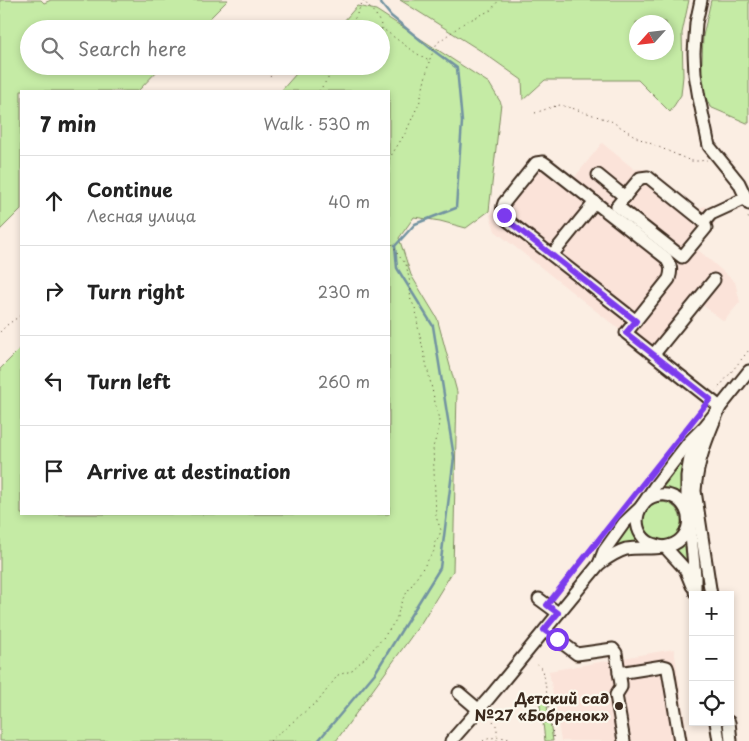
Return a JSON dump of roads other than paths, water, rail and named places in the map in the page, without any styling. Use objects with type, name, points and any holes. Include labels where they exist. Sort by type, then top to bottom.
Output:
[{"type":"street","points":[[701,0],[696,23],[695,74],[709,146],[738,183],[748,201],[711,214],[704,222]]},
{"type":"street","points":[[636,321],[507,220],[502,208],[504,203],[536,163],[542,162],[546,164],[666,258],[671,265],[670,279],[636,321],[626,333],[720,407]]},
{"type":"street","points":[[598,175],[625,196]]},
{"type":"street","points":[[648,177],[704,222],[706,228],[682,257],[617,206],[625,196],[640,178],[648,177]]},
{"type":"street","points":[[552,255],[595,202]]},
{"type":"street","points":[[654,354],[714,280]]},
{"type":"street","points":[[694,591],[685,569],[665,547],[646,541],[640,534],[637,525],[637,515],[655,486],[688,443],[705,426],[749,371]]},
{"type":"street","points":[[710,591],[695,491],[704,443],[720,407]]},
{"type":"street","points":[[695,591],[687,476],[690,458],[705,426]]},
{"type":"street","points":[[451,741],[479,710],[599,564],[610,556],[624,550],[673,545],[686,534],[689,517],[686,508],[675,497],[661,494],[653,496],[624,523],[604,551],[599,564]]},
{"type":"street","points":[[543,602],[558,613]]},
{"type":"street","points":[[544,630],[577,654],[613,650],[616,653],[621,687],[616,696],[624,741]]},
{"type":"street","points":[[619,673],[667,667],[680,741]]},
{"type":"street","points":[[459,693],[479,710]]},
{"type":"street","points":[[717,726],[719,741]]},
{"type":"street","points":[[729,726],[731,741]]},
{"type":"waterway","points":[[318,741],[375,673],[440,568],[454,457],[433,326],[397,268],[395,246],[415,224],[456,208],[462,122],[457,68],[391,16],[378,0]]},
{"type":"place","name":"Детский сад №27 «Бобренок»","points":[[619,706]]}]
